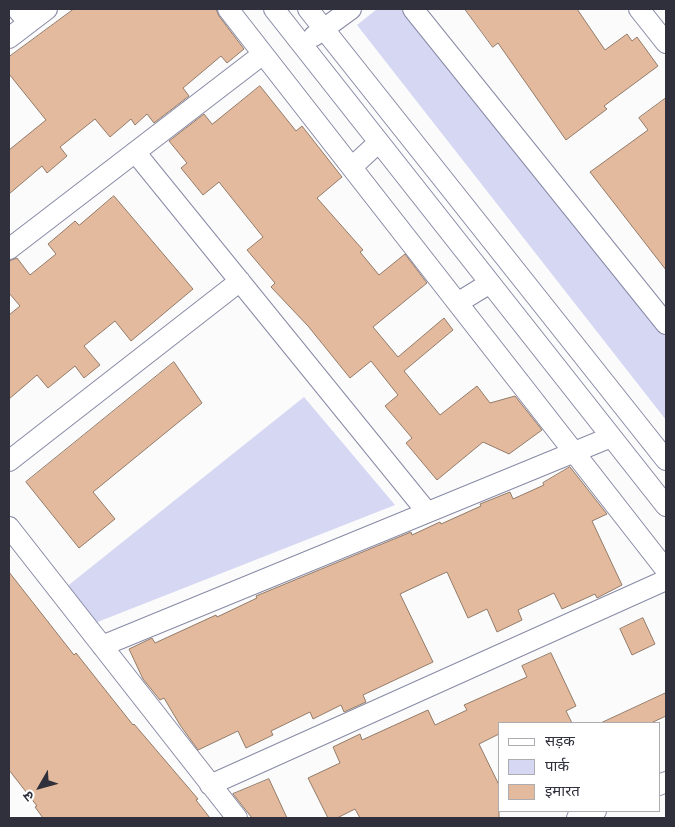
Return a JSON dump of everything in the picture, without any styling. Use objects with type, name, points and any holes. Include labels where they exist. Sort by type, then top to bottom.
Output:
[{"type":"street","points":[[9,38],[23,16],[47,9]]},
{"type":"street","points":[[228,9],[459,302],[666,570]]},
{"type":"street","points":[[274,9],[666,506]]},
{"type":"street","points":[[308,9],[666,460]]},
{"type":"street","points":[[303,45],[350,9]]},
{"type":"street","points":[[413,9],[666,324]]},
{"type":"street","points":[[639,9],[666,42]]},
{"type":"street","points":[[9,249],[263,54]]},
{"type":"street","points":[[352,167],[379,142]]},
{"type":"street","points":[[136,152],[427,512]]},
{"type":"street","points":[[9,461],[240,281]]},
{"type":"street","points":[[459,302],[490,283]]},
{"type":"street","points":[[102,646],[612,437]]},
{"type":"street","points":[[9,527],[237,818]]},
{"type":"street","points":[[210,785],[666,580]]},
{"type":"street","points":[[577,818],[593,812]]},
{"type":"green space","points":[[377,9],[409,9],[666,337],[666,420],[357,25]]},
{"type":"green space","points":[[304,397],[395,505],[95,623],[65,588]]},
{"type":"building","points":[[74,9],[216,9],[219,16],[244,49],[227,63],[221,56],[183,88],[189,96],[154,123],[147,114],[135,125],[131,119],[110,137],[95,119],[60,147],[67,156],[47,173],[42,166],[9,194],[9,150],[46,120],[9,74],[9,57]]},
{"type":"building","points":[[465,9],[577,9],[605,50],[627,34],[632,41],[637,37],[658,66],[604,106],[607,109],[566,140],[498,43],[493,47]]},
{"type":"building","points":[[260,86],[296,131],[302,126],[342,177],[317,198],[363,250],[360,252],[379,275],[405,254],[427,283],[373,327],[398,357],[444,318],[453,330],[404,371],[440,415],[477,386],[490,403],[515,396],[542,430],[509,454],[483,442],[437,480],[406,443],[412,438],[385,406],[398,395],[371,361],[350,378],[308,326],[271,287],[275,283],[247,250],[263,237],[219,182],[203,195],[181,168],[187,163],[169,141],[204,114],[212,124]]},
{"type":"building","points":[[666,98],[666,270],[590,172],[648,130],[639,118]]},
{"type":"building","points":[[114,196],[193,289],[131,341],[115,321],[84,346],[100,365],[84,378],[75,366],[48,388],[37,375],[9,399],[9,315],[20,306],[9,293],[9,261],[17,258],[30,275],[56,254],[48,244],[75,221],[79,225]]},
{"type":"building","points":[[174,362],[202,403],[93,492],[115,519],[79,548],[26,482]]},
{"type":"building","points":[[570,467],[607,514],[592,521],[622,585],[597,598],[595,594],[562,609],[554,593],[518,610],[522,620],[497,632],[487,609],[468,618],[447,572],[438,576],[400,594],[433,662],[363,695],[366,702],[344,712],[341,705],[313,719],[310,712],[271,731],[273,735],[246,748],[238,731],[198,750],[164,698],[160,700],[143,679],[129,649],[152,638],[155,643],[216,615],[217,617],[257,598],[256,596],[411,532],[412,535],[440,522],[441,524],[481,506],[480,504],[510,492],[513,499],[544,485],[543,483]]},
{"type":"building","points":[[9,572],[74,655],[76,653],[133,725],[198,799],[196,800],[210,818],[43,818],[35,807],[37,806],[9,770]]},
{"type":"building","points":[[643,618],[655,644],[632,655],[620,629]]},
{"type":"building","points":[[551,653],[576,706],[566,711],[572,722],[498,722],[498,734],[479,744],[498,783],[499,818],[360,818],[355,809],[337,818],[328,818],[308,778],[340,763],[333,747],[360,734],[362,740],[428,710],[435,725],[467,710],[464,705],[527,677],[522,666]]},
{"type":"building","points":[[666,693],[666,716],[653,722],[603,722]]},
{"type":"building","points":[[269,779],[287,818],[252,818],[233,794]]}]
